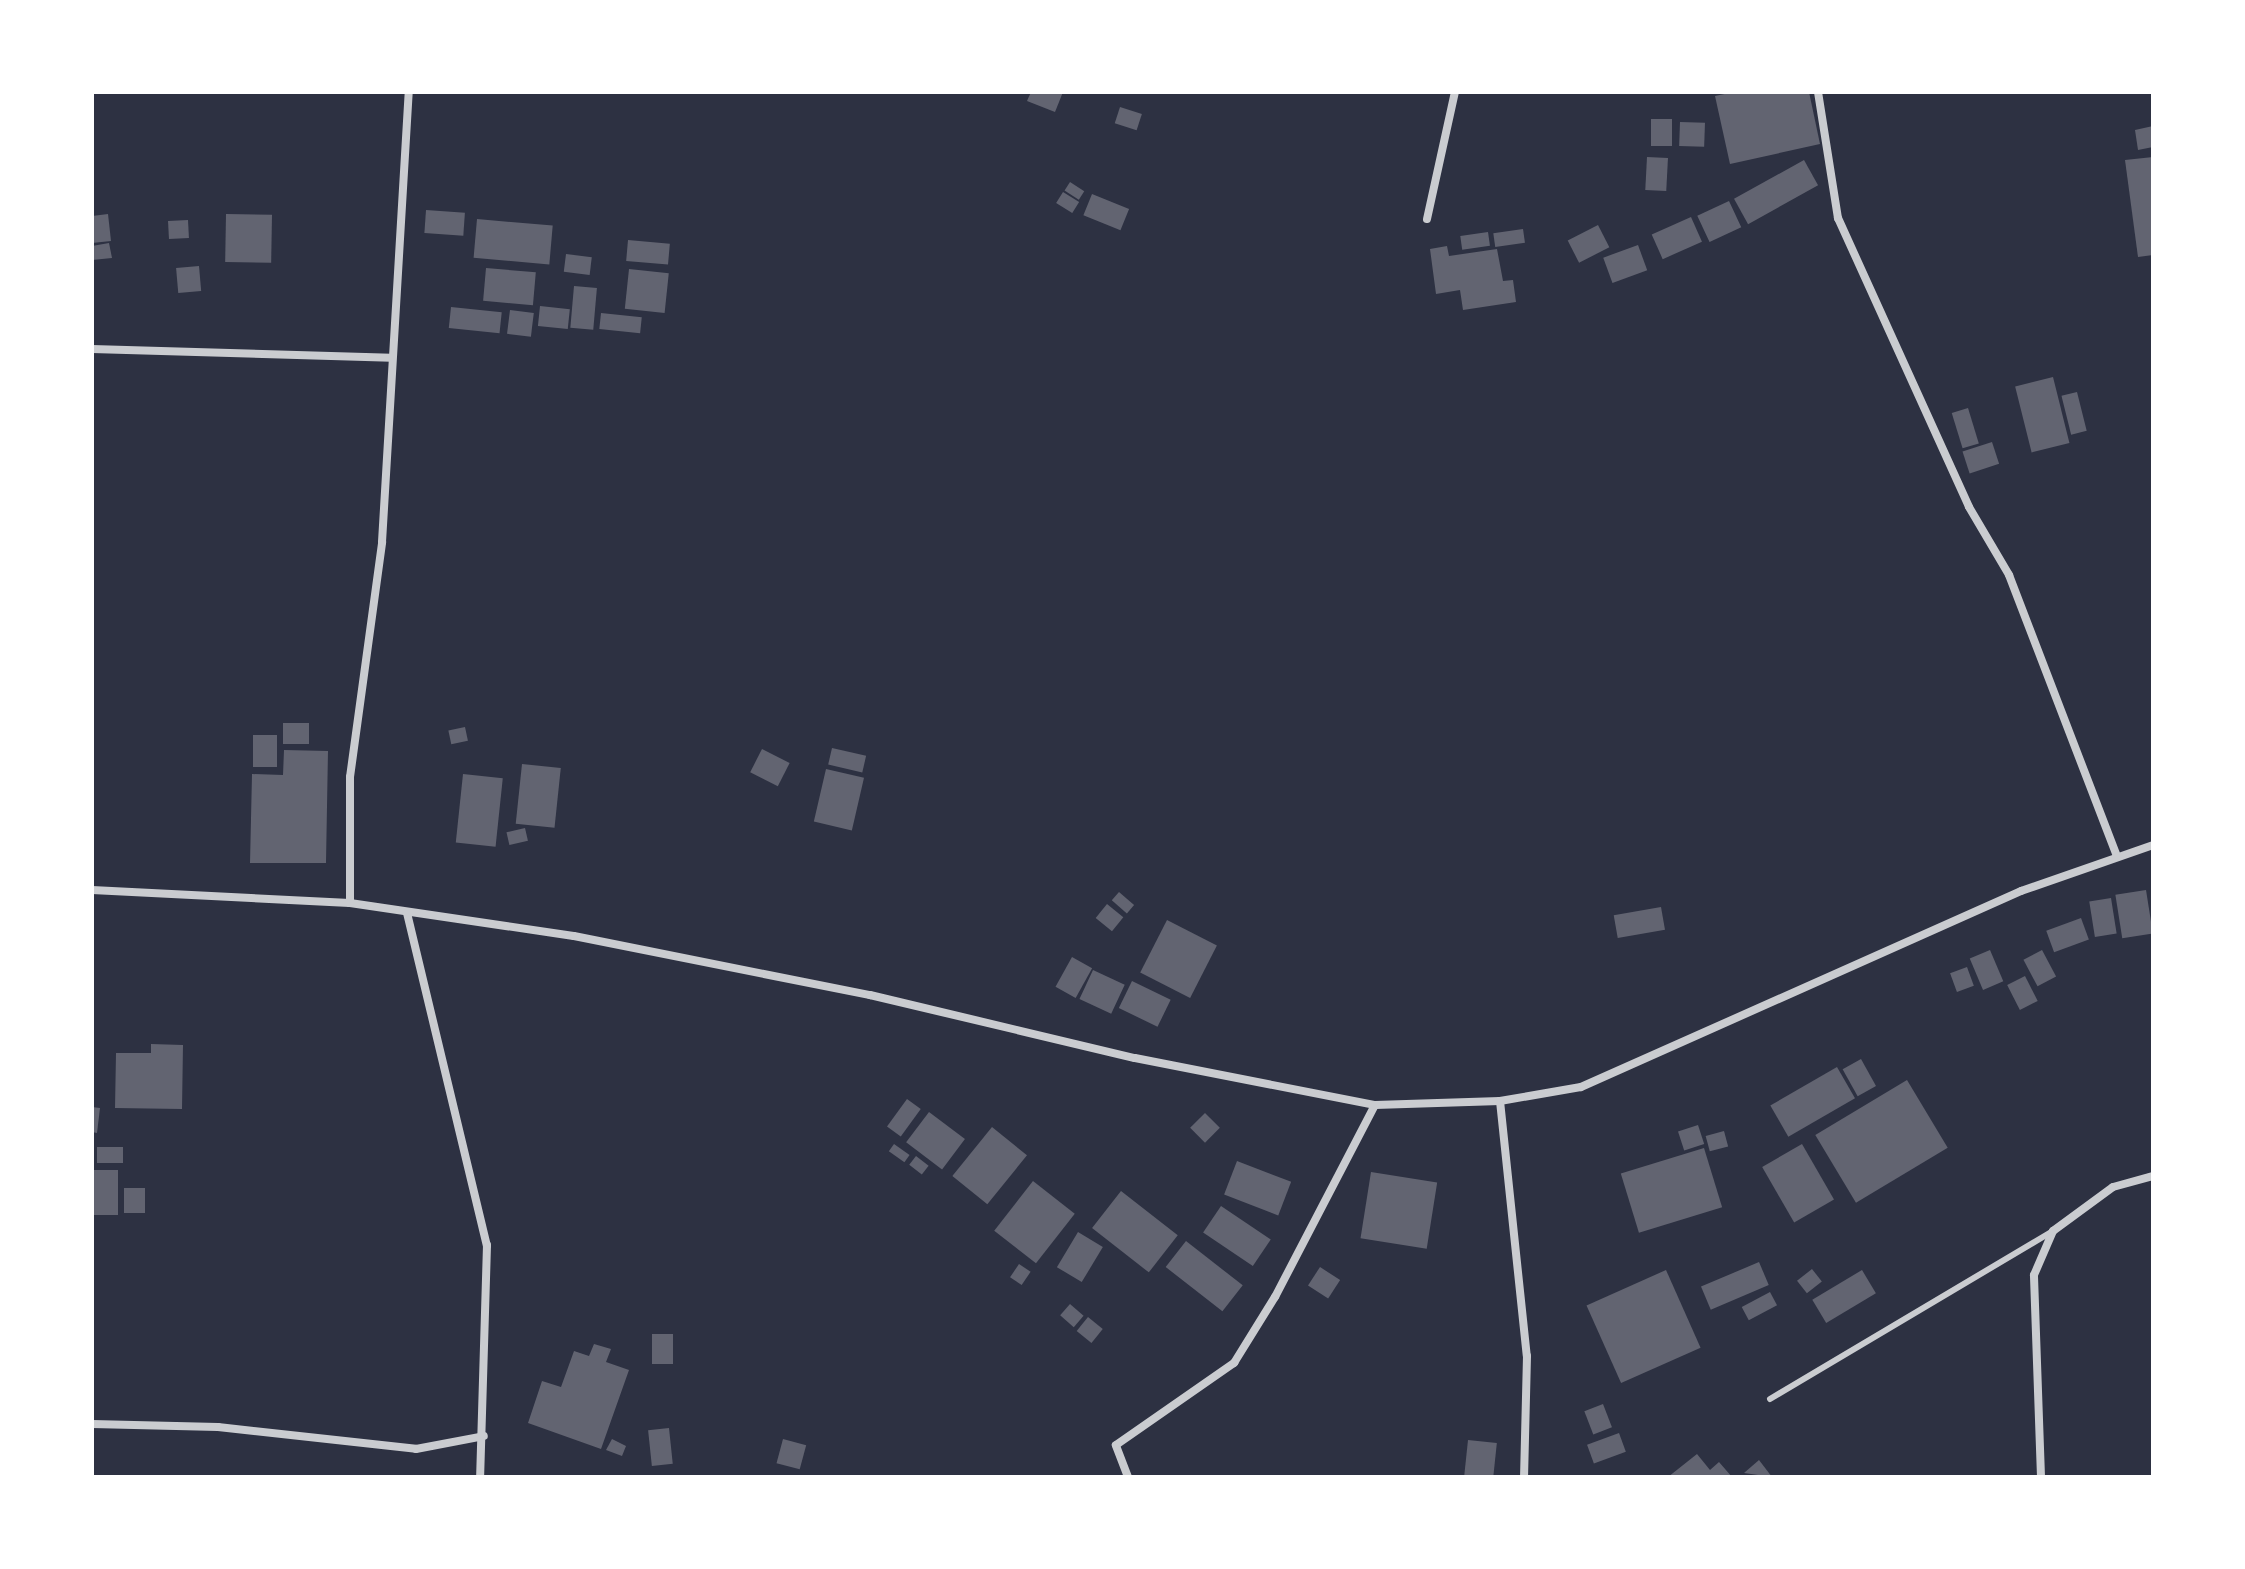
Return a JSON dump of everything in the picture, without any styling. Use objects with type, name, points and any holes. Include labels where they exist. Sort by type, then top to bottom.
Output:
[{"type":"street","points":[[350,903],[350,777],[382,542],[409,92]]},
{"type":"street","points":[[1427,219],[1455,92]]},
{"type":"street","points":[[1818,92],[1838,218],[1969,507],[2009,575],[2117,857]]},
{"type":"street","points":[[92,349],[391,358]]},
{"type":"street","points":[[92,890],[350,903],[590,939],[870,995],[1135,1058],[1375,1105],[1500,1101],[1581,1087],[2021,891],[2153,845]]},
{"type":"street","points":[[407,913],[487,1245],[484,1436],[480,1477]]},
{"type":"street","points":[[1500,1101],[1527,1356],[1524,1477]]},
{"type":"street","points":[[1128,1477],[1116,1445],[1234,1363],[1275,1297],[1375,1105]]},
{"type":"street","points":[[2041,1477],[2034,1275],[2053,1231],[2113,1187],[2153,1176]]},
{"type":"street","points":[[92,1424],[218,1427],[416,1449],[484,1436]]},
{"type":"lane","points":[[1770,1399],[1845,1350],[2053,1231]]},
{"type":"building","points":[[1031,92],[1063,92],[1055,112],[1027,101]]},
{"type":"building","points":[[1734,92],[1809,92],[1820,144],[1730,164],[1715,96]]},
{"type":"building","points":[[1120,107],[1142,114],[1137,130],[1115,123]]},
{"type":"building","points":[[1651,119],[1672,119],[1672,146],[1651,146]]},
{"type":"building","points":[[1680,122],[1705,123],[1704,147],[1679,146]]},
{"type":"building","points":[[2153,126],[2153,147],[2138,150],[2135,130]]},
{"type":"building","points":[[1647,157],[1668,158],[1666,191],[1645,190]]},
{"type":"building","points":[[2153,157],[2153,255],[2138,257],[2125,160]]},
{"type":"building","points":[[1804,160],[1818,185],[1748,224],[1734,199]]},
{"type":"building","points":[[1070,182],[1084,191],[1079,200],[1065,190]]},
{"type":"building","points":[[1063,192],[1079,202],[1072,213],[1056,203]]},
{"type":"building","points":[[1092,194],[1129,209],[1120,230],[1083,215]]},
{"type":"building","points":[[1729,201],[1741,227],[1710,242],[1697,216]]},
{"type":"building","points":[[426,210],[465,213],[463,236],[424,233]]},
{"type":"building","points":[[108,214],[111,241],[92,243],[92,216]]},
{"type":"building","points":[[226,214],[272,215],[271,263],[225,262]]},
{"type":"building","points":[[1691,217],[1702,242],[1663,259],[1652,234]]},
{"type":"building","points":[[477,219],[553,226],[549,264],[474,258]]},
{"type":"building","points":[[188,220],[189,238],[169,239],[168,221]]},
{"type":"building","points":[[1598,225],[1609,247],[1579,263],[1568,240]]},
{"type":"building","points":[[1523,229],[1525,243],[1495,247],[1493,233]]},
{"type":"building","points":[[1488,232],[1490,246],[1462,250],[1460,236]]},
{"type":"building","points":[[628,240],[670,244],[668,265],[626,261]]},
{"type":"building","points":[[109,243],[112,258],[92,260],[92,246]]},
{"type":"building","points":[[1638,245],[1647,270],[1612,283],[1603,258]]},
{"type":"building","points":[[1447,246],[1449,256],[1497,249],[1503,281],[1513,280],[1516,302],[1463,310],[1460,290],[1436,294],[1430,249]]},
{"type":"building","points":[[566,254],[592,257],[590,275],[564,272]]},
{"type":"building","points":[[199,266],[201,291],[178,293],[176,268]]},
{"type":"building","points":[[486,268],[536,272],[533,305],[483,301]]},
{"type":"building","points":[[629,269],[669,273],[665,313],[625,309]]},
{"type":"building","points":[[574,286],[597,288],[593,330],[570,328]]},
{"type":"building","points":[[540,306],[570,309],[568,329],[538,326]]},
{"type":"building","points":[[451,307],[502,312],[500,333],[449,328]]},
{"type":"building","points":[[510,310],[534,313],[531,337],[507,334]]},
{"type":"building","points":[[601,313],[642,317],[640,333],[599,329]]},
{"type":"building","points":[[2053,377],[2069,443],[2032,452],[2015,386]]},
{"type":"building","points":[[2077,392],[2087,431],[2071,435],[2061,396]]},
{"type":"building","points":[[1968,408],[1979,443],[1963,448],[1952,413]]},
{"type":"building","points":[[1992,442],[1999,464],[1970,473],[1963,452]]},
{"type":"building","points":[[283,723],[309,723],[309,744],[283,744]]},
{"type":"building","points":[[465,727],[468,741],[451,744],[448,731]]},
{"type":"building","points":[[253,735],[277,735],[277,767],[253,767]]},
{"type":"building","points":[[832,748],[866,756],[862,772],[828,765]]},
{"type":"building","points":[[762,749],[790,763],[778,786],[750,772]]},
{"type":"building","points":[[284,750],[328,751],[326,863],[250,863],[252,774],[283,775]]},
{"type":"building","points":[[522,764],[561,768],[555,828],[516,824]]},
{"type":"building","points":[[826,769],[864,778],[852,830],[814,822]]},
{"type":"building","points":[[463,774],[503,778],[496,847],[456,843]]},
{"type":"building","points":[[525,828],[528,841],[509,845],[506,832]]},
{"type":"building","points":[[2146,890],[2153,933],[2122,938],[2115,895]]},
{"type":"building","points":[[1119,892],[1134,905],[1127,913],[1112,900]]},
{"type":"building","points":[[2111,898],[2117,934],[2095,937],[2089,901]]},
{"type":"building","points":[[1107,904],[1123,917],[1112,931],[1096,918]]},
{"type":"building","points":[[1661,907],[1665,930],[1618,938],[1614,915]]},
{"type":"building","points":[[2081,918],[2089,940],[2054,952],[2046,931]]},
{"type":"building","points":[[1167,920],[1217,945],[1190,998],[1140,973]]},
{"type":"building","points":[[1990,950],[2003,981],[1983,990],[1970,959]]},
{"type":"building","points":[[2042,950],[2056,976],[2038,986],[2023,960]]},
{"type":"building","points":[[1072,957],[1092,968],[1076,998],[1056,987]]},
{"type":"building","points":[[1967,967],[1974,986],[1957,992],[1950,973]]},
{"type":"building","points":[[1093,970],[1125,985],[1111,1014],[1079,999]]},
{"type":"building","points":[[2025,976],[2038,1001],[2020,1010],[2007,985]]},
{"type":"building","points":[[1132,981],[1171,1000],[1157,1027],[1119,1008]]},
{"type":"building","points":[[151,1044],[183,1045],[182,1109],[115,1108],[116,1053],[151,1053]]},
{"type":"building","points":[[1861,1059],[1876,1086],[1858,1096],[1843,1069]]},
{"type":"building","points":[[1837,1067],[1855,1098],[1788,1137],[1770,1106]]},
{"type":"building","points":[[1907,1080],[1948,1148],[1856,1203],[1815,1135]]},
{"type":"building","points":[[907,1099],[921,1109],[901,1136],[887,1127]]},
{"type":"building","points":[[92,1107],[100,1108],[97,1133],[92,1132]]},
{"type":"building","points":[[929,1112],[965,1139],[942,1169],[906,1142]]},
{"type":"building","points":[[1205,1113],[1220,1128],[1205,1143],[1190,1128]]},
{"type":"building","points":[[1698,1125],[1704,1144],[1684,1151],[1678,1131]]},
{"type":"building","points":[[992,1127],[1027,1155],[987,1204],[952,1176]]},
{"type":"building","points":[[1724,1131],[1728,1146],[1710,1151],[1706,1136]]},
{"type":"building","points":[[894,1144],[910,1155],[904,1162],[889,1151]]},
{"type":"building","points":[[1802,1144],[1834,1199],[1794,1222],[1762,1167]]},
{"type":"building","points":[[97,1147],[123,1147],[123,1163],[97,1163]]},
{"type":"building","points":[[1704,1148],[1722,1207],[1639,1233],[1621,1173]]},
{"type":"building","points":[[916,1156],[929,1166],[922,1175],[909,1165]]},
{"type":"building","points":[[1237,1161],[1291,1182],[1278,1215],[1224,1195]]},
{"type":"building","points":[[92,1170],[118,1170],[118,1215],[92,1215]]},
{"type":"building","points":[[1371,1172],[1437,1182],[1427,1249],[1361,1238]]},
{"type":"building","points":[[1033,1181],[1075,1214],[1036,1263],[994,1231]]},
{"type":"building","points":[[124,1188],[145,1188],[145,1213],[124,1213]]},
{"type":"building","points":[[1121,1191],[1178,1235],[1149,1272],[1092,1228]]},
{"type":"building","points":[[1221,1206],[1271,1240],[1253,1266],[1203,1233]]},
{"type":"building","points":[[1078,1232],[1103,1247],[1082,1282],[1057,1267]]},
{"type":"building","points":[[1186,1241],[1243,1285],[1222,1311],[1166,1267]]},
{"type":"building","points":[[1759,1262],[1769,1285],[1711,1310],[1701,1287]]},
{"type":"building","points":[[1019,1264],[1031,1272],[1022,1285],[1010,1277]]},
{"type":"building","points":[[1320,1267],[1340,1280],[1328,1299],[1308,1285]]},
{"type":"building","points":[[1812,1269],[1822,1282],[1807,1293],[1797,1281]]},
{"type":"building","points":[[1666,1270],[1701,1348],[1621,1383],[1587,1305]]},
{"type":"building","points":[[1862,1270],[1876,1293],[1826,1323],[1812,1300]]},
{"type":"building","points":[[1770,1292],[1777,1305],[1749,1320],[1742,1307]]},
{"type":"building","points":[[1070,1304],[1084,1316],[1074,1327],[1060,1315]]},
{"type":"building","points":[[1088,1317],[1103,1329],[1091,1343],[1077,1331]]},
{"type":"building","points":[[652,1334],[673,1334],[673,1364],[652,1364]]},
{"type":"building","points":[[594,1344],[611,1349],[606,1362],[629,1370],[601,1449],[528,1423],[542,1381],[561,1387],[574,1351],[589,1356]]},
{"type":"building","points":[[1603,1404],[1612,1427],[1593,1435],[1584,1411]]},
{"type":"building","points":[[669,1428],[673,1464],[652,1466],[648,1430]]},
{"type":"building","points":[[1619,1433],[1626,1452],[1594,1463],[1587,1445]]},
{"type":"building","points":[[612,1439],[626,1446],[622,1456],[606,1450]]},
{"type":"building","points":[[783,1439],[806,1445],[800,1469],[777,1463]]},
{"type":"building","points":[[1468,1440],[1497,1443],[1493,1477],[1464,1476]]},
{"type":"building","points":[[1697,1454],[1710,1470],[1719,1462],[1732,1477],[1668,1477]]},
{"type":"building","points":[[1759,1460],[1772,1477],[1744,1473]]}]
